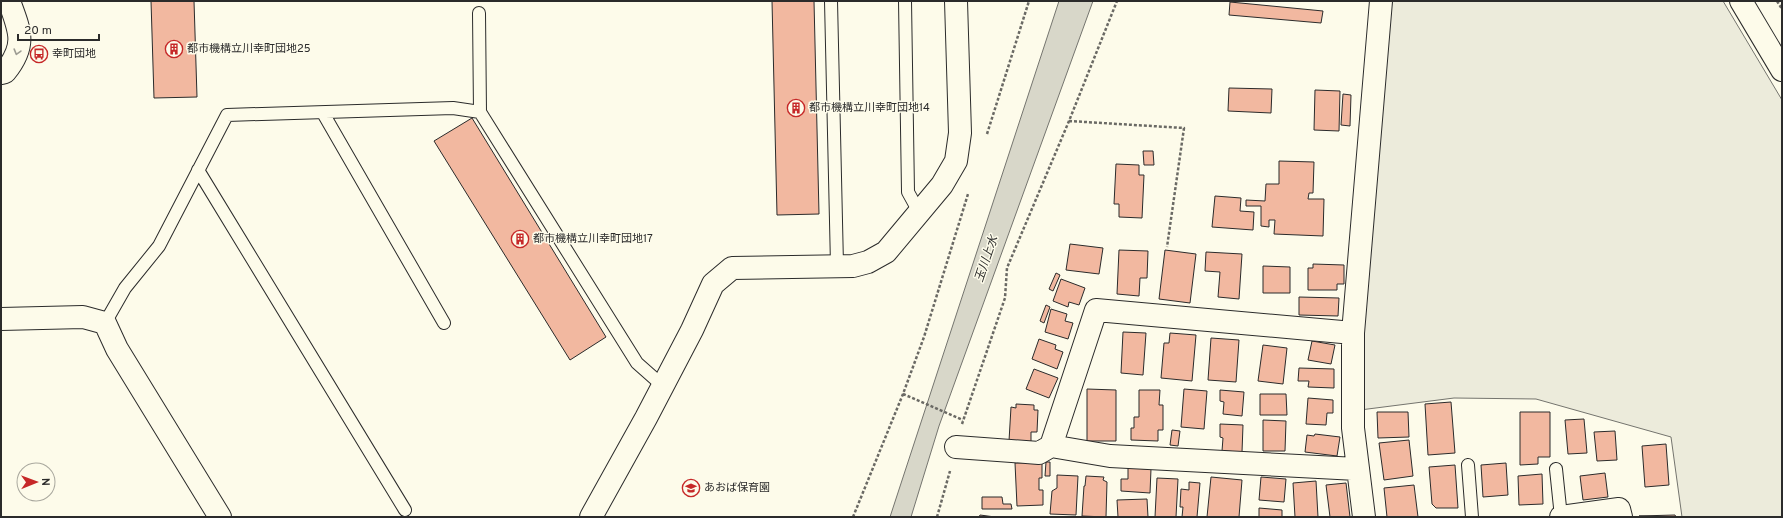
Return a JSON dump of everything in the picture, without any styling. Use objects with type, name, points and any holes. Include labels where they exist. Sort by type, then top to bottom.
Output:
[{"type":"street","points":[[1,73],[5,72],[13,62],[18,49],[20,30],[9,1]]},
{"type":"street","points":[[591,517],[663,386],[692,330],[713,284],[732,268],[837,265],[853,266],[868,262],[886,252],[942,185],[956,161],[960,133],[956,1]]},
{"type":"street","points":[[1364,517],[1353,428],[1353,333],[1381,1]]},
{"type":"street","points":[[1741,1],[1782,70]]},
{"type":"street","points":[[1051,446],[1096,310],[1353,333]]},
{"type":"street","points":[[1,318],[83,317],[104,323],[117,350],[220,517]]},
{"type":"street","points":[[956,447],[1039,452],[1051,446],[1110,456],[1357,469]]},
{"type":"street","points":[[1561,517],[1620,509],[1621,517]]},
{"type":"lane","points":[[831,1],[837,265]]},
{"type":"lane","points":[[905,1],[908,192],[919,212]]},
{"type":"lane","points":[[479,13],[480,112],[637,363],[663,386]]},
{"type":"lane","points":[[104,323],[125,288],[159,246],[226,115],[453,108],[480,112]]},
{"type":"lane","points":[[323,113],[444,323]]},
{"type":"lane","points":[[198,170],[405,510]]},
{"type":"lane","points":[[1468,465],[1472,517]]},
{"type":"lane","points":[[1556,469],[1561,517]]},
{"type":"path","points":[[986,137],[1029,1]]},
{"type":"path","points":[[938,517],[963,420],[1005,298],[1007,268],[1069,121],[1117,1]]},
{"type":"path","points":[[1777,1],[1782,9]]},
{"type":"path","points":[[1069,121],[1184,128],[1167,247]]},
{"type":"path","points":[[853,517],[903,394],[924,337],[969,190]]},
{"type":"path","points":[[903,394],[963,420]]},
{"type":"shaded area","points":[[1392,1],[1723,1],[1782,100],[1782,517],[1682,517],[1671,437],[1536,399],[1454,398],[1360,410],[1369,236]]},
{"type":"water","name":"玉川上水","points":[[1059,1],[1093,1],[939,426],[911,517],[890,517]]},
{"type":"building","name":"都市機構立川幸町団地25","points":[[151,1],[194,1],[197,97],[154,98]]},
{"type":"building","name":"都市機構立川幸町団地14","points":[[772,1],[814,1],[819,214],[777,215]]},
{"type":"building","points":[[1230,2],[1323,11],[1321,23],[1229,15]]},
{"type":"building","points":[[1229,88],[1272,89],[1271,113],[1228,111]]},
{"type":"building","points":[[1315,90],[1340,91],[1339,131],[1314,130]]},
{"type":"building","points":[[1343,94],[1351,95],[1350,126],[1341,125]]},
{"type":"building","name":"都市機構立川幸町団地17","points":[[472,118],[606,337],[570,360],[434,141]]},
{"type":"building","points":[[1143,151],[1153,151],[1154,165],[1144,165]]},
{"type":"building","points":[[1279,161],[1314,162],[1313,193],[1309,193],[1308,199],[1324,199],[1323,236],[1274,234],[1275,220],[1269,220],[1269,227],[1261,226],[1261,206],[1246,206],[1246,200],[1265,201],[1266,184],[1279,184]]},
{"type":"building","points":[[1116,164],[1139,165],[1139,175],[1144,175],[1142,218],[1119,217],[1119,204],[1114,204]]},
{"type":"building","points":[[1215,196],[1241,198],[1240,211],[1254,212],[1253,230],[1212,227]]},
{"type":"building","points":[[1070,244],[1103,248],[1099,274],[1066,270]]},
{"type":"building","points":[[1119,250],[1148,251],[1147,278],[1140,278],[1139,296],[1117,294]]},
{"type":"building","points":[[1165,250],[1196,254],[1190,303],[1159,299]]},
{"type":"building","points":[[1206,252],[1242,254],[1239,299],[1218,297],[1220,272],[1205,271]]},
{"type":"building","points":[[1313,264],[1344,265],[1344,284],[1337,284],[1337,290],[1308,290],[1308,268],[1313,268]]},
{"type":"building","points":[[1263,266],[1290,267],[1290,293],[1263,293]]},
{"type":"building","points":[[1056,273],[1060,275],[1053,291],[1049,289]]},
{"type":"building","points":[[1061,279],[1085,288],[1079,305],[1069,302],[1068,307],[1053,301]]},
{"type":"building","points":[[1299,297],[1339,298],[1338,316],[1299,315]]},
{"type":"building","points":[[1046,305],[1050,307],[1044,323],[1040,321]]},
{"type":"building","points":[[1051,309],[1067,314],[1065,321],[1073,323],[1068,339],[1045,332]]},
{"type":"building","points":[[1123,332],[1146,333],[1143,375],[1121,373]]},
{"type":"building","points":[[1170,333],[1196,335],[1192,381],[1161,378],[1164,343],[1169,343]]},
{"type":"building","points":[[1211,338],[1239,340],[1236,382],[1208,380]]},
{"type":"building","points":[[1039,339],[1056,345],[1055,349],[1063,352],[1057,369],[1032,359]]},
{"type":"building","points":[[1312,341],[1335,345],[1331,364],[1308,360]]},
{"type":"building","points":[[1263,345],[1287,348],[1283,384],[1258,381]]},
{"type":"building","points":[[1299,368],[1334,369],[1334,388],[1308,387],[1309,381],[1298,381]]},
{"type":"building","points":[[1034,369],[1058,378],[1049,398],[1026,389]]},
{"type":"building","points":[[1087,389],[1116,390],[1116,441],[1087,441]]},
{"type":"building","points":[[1184,389],[1207,391],[1204,429],[1181,427]]},
{"type":"building","points":[[1139,390],[1160,390],[1159,405],[1163,405],[1163,430],[1158,430],[1158,441],[1131,440],[1131,428],[1134,428],[1134,417],[1139,417]]},
{"type":"building","points":[[1220,390],[1244,392],[1242,416],[1223,414],[1224,402],[1220,401]]},
{"type":"building","points":[[1260,394],[1286,394],[1287,415],[1260,415]]},
{"type":"building","points":[[1308,398],[1333,400],[1333,413],[1327,413],[1326,425],[1306,424]]},
{"type":"building","points":[[1451,402],[1455,453],[1428,455],[1425,404]]},
{"type":"building","points":[[1016,404],[1034,405],[1034,410],[1038,410],[1037,432],[1031,432],[1031,443],[1009,441],[1011,407],[1016,408]]},
{"type":"building","points":[[1377,412],[1408,412],[1409,437],[1378,438]]},
{"type":"building","points":[[1520,412],[1550,412],[1550,457],[1538,457],[1538,464],[1520,465]]},
{"type":"building","points":[[1584,419],[1587,453],[1568,454],[1565,420]]},
{"type":"building","points":[[1263,420],[1286,421],[1285,451],[1263,451]]},
{"type":"building","points":[[1220,424],[1243,425],[1242,452],[1222,451],[1223,438],[1220,437]]},
{"type":"building","points":[[1172,430],[1180,431],[1178,446],[1170,445]]},
{"type":"building","points":[[1615,431],[1617,460],[1597,461],[1594,432]]},
{"type":"building","points":[[1315,434],[1340,437],[1337,456],[1305,452],[1307,435],[1314,436]]},
{"type":"building","points":[[1409,440],[1413,476],[1384,480],[1379,443]]},
{"type":"building","points":[[1666,444],[1669,485],[1645,487],[1642,446]]},
{"type":"building","points":[[1042,462],[1042,478],[1039,478],[1039,490],[1043,490],[1043,505],[1017,506],[1015,463]]},
{"type":"building","points":[[1046,462],[1050,462],[1050,476],[1045,476]]},
{"type":"building","points":[[1506,463],[1508,495],[1483,497],[1481,465]]},
{"type":"building","points":[[1455,465],[1458,508],[1436,508],[1432,504],[1429,467]]},
{"type":"building","points":[[1128,468],[1151,469],[1150,493],[1121,491],[1121,479],[1128,479]]},
{"type":"building","points":[[1605,473],[1608,497],[1583,500],[1580,476]]},
{"type":"building","points":[[1542,474],[1543,504],[1519,505],[1518,476]]},
{"type":"building","points":[[1057,475],[1078,476],[1076,515],[1050,514],[1052,491],[1057,488]]},
{"type":"building","points":[[1086,476],[1104,477],[1103,480],[1107,482],[1106,517],[1082,516]]},
{"type":"building","points":[[1211,477],[1242,480],[1239,517],[1207,517]]},
{"type":"building","points":[[1261,477],[1286,479],[1284,502],[1259,500]]},
{"type":"building","points":[[1157,478],[1178,479],[1176,517],[1155,517]]},
{"type":"building","points":[[1316,481],[1318,517],[1295,517],[1293,483]]},
{"type":"building","points":[[1189,482],[1200,483],[1197,517],[1182,517],[1183,507],[1180,507],[1181,489],[1189,490]]},
{"type":"building","points":[[1346,483],[1350,517],[1330,517],[1326,485]]},
{"type":"building","points":[[1414,485],[1418,517],[1387,517],[1384,488]]},
{"type":"building","points":[[982,497],[1002,497],[1003,504],[1011,504],[1012,509],[982,509]]},
{"type":"building","points":[[1147,499],[1148,517],[1118,517],[1117,500]]},
{"type":"building","points":[[1259,508],[1282,510],[1282,517],[1259,517]]},
{"type":"building","points":[[980,515],[995,517],[979,517]]},
{"type":"building","points":[[1675,515],[1676,517],[1639,516]]},
{"type":"place","name":"都市機構立川幸町団地25","points":[[174,49]]},
{"type":"place","name":"幸町団地","points":[[39,54]]},
{"type":"place","name":"都市機構立川幸町団地14","points":[[796,108]]},
{"type":"place","name":"都市機構立川幸町団地17","points":[[520,239]]},
{"type":"place","name":"あおば保育園","points":[[691,488]]}]
